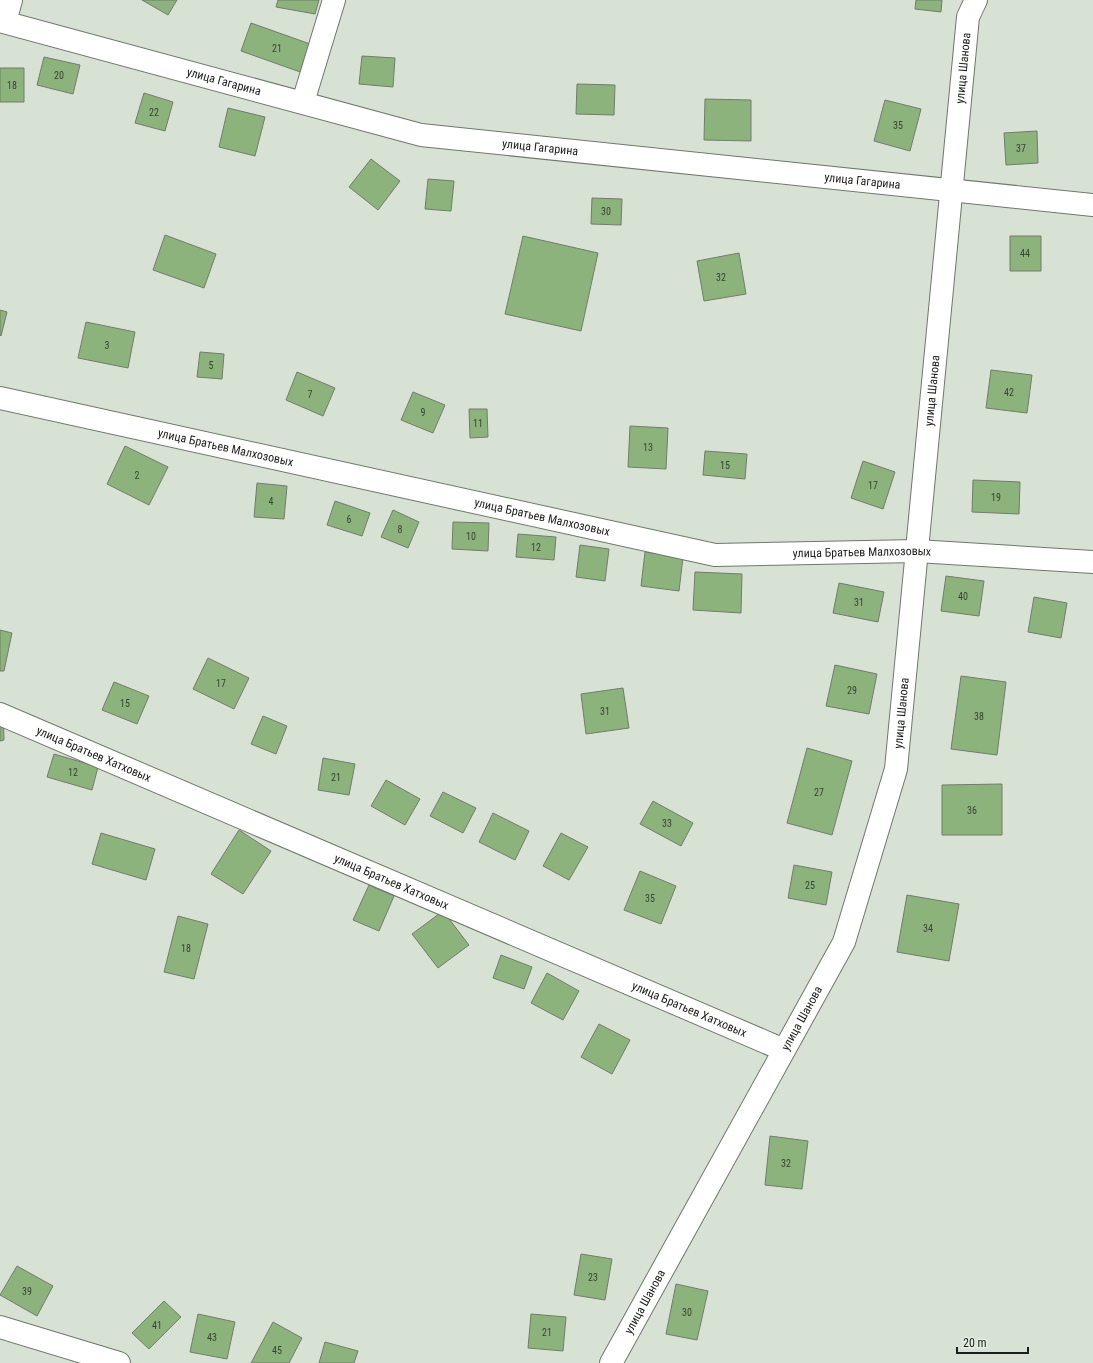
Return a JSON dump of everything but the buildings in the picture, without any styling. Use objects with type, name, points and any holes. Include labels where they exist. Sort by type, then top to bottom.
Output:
[{"type":"street","points":[[2,21],[11,0]]},
{"type":"street","points":[[303,102],[334,0]]},
{"type":"street","name":"улица Шанова","points":[[611,1363],[844,942],[896,769],[968,18],[976,0]]},
{"type":"street","name":"улица Гагарина","points":[[2,21],[421,135],[1093,205]]},
{"type":"street","name":"улица Братьев Малхозовых","points":[[0,398],[715,555],[917,552],[1093,562]]},
{"type":"street","name":"улица Братьев Хатховых","points":[[0,714],[784,1050]]},
{"type":"street","points":[[0,1327],[119,1363]]}]
